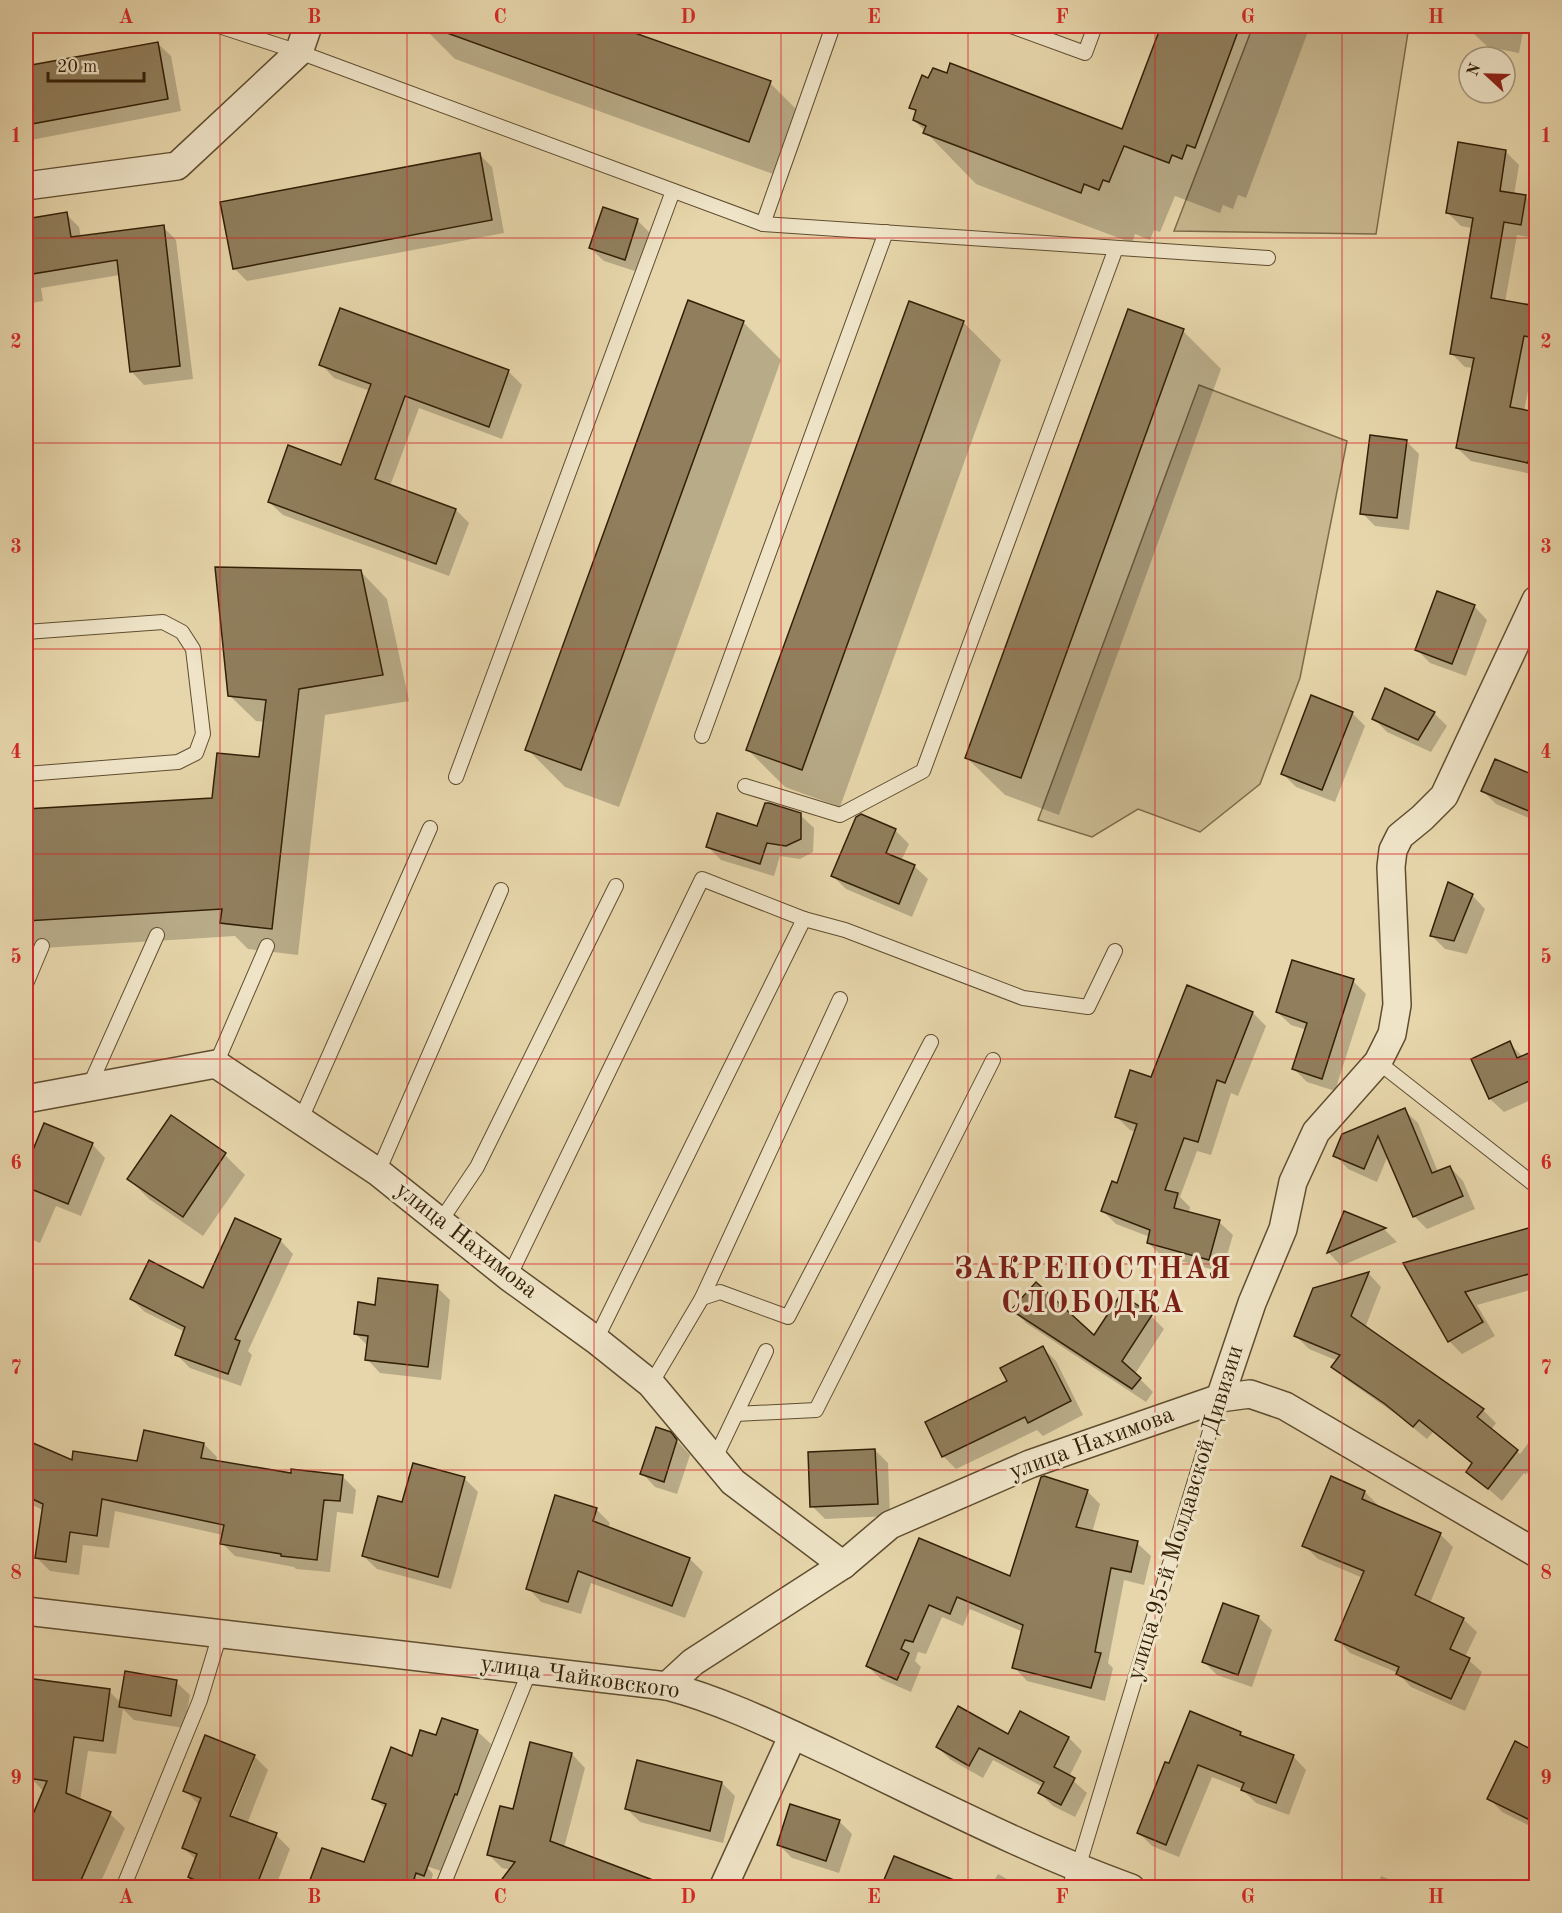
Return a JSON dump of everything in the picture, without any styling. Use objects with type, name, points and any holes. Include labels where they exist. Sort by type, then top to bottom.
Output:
[{"type":"street","points":[[26,186],[177,166],[299,52],[308,26]]},
{"type":"street","name":"улица 95-й Молдавской Дивизии","points":[[1220,1398],[1252,1303],[1283,1229],[1293,1182],[1316,1132],[1378,1062],[1392,1034],[1397,1005],[1391,867],[1393,850],[1400,836],[1444,796],[1536,600]]},
{"type":"street","points":[[26,1099],[216,1064]]},
{"type":"street","name":"улица Нахимова","points":[[216,1064],[378,1172],[509,1276],[596,1340],[651,1384],[732,1482],[843,1565]]},
{"type":"street","name":"улица Нахимова","points":[[667,1686],[693,1662],[843,1565],[890,1525],[1030,1464],[1220,1398],[1250,1394],[1285,1406],[1536,1553]]},
{"type":"street","name":"улица Чайковского","points":[[26,1611],[667,1686],[696,1694],[793,1735],[1073,1878],[1131,1887]]},
{"type":"street","points":[[723,1887],[793,1735]]},
{"type":"lane","points":[[219,26],[299,52],[763,224],[1268,258]]},
{"type":"lane","points":[[763,224],[833,26]]},
{"type":"lane","points":[[1011,26],[1085,53],[1095,26]]},
{"type":"lane","points":[[456,777],[673,191]]},
{"type":"lane","points":[[702,736],[886,232]]},
{"type":"lane","points":[[745,786],[840,815],[923,771],[1116,248]]},
{"type":"lane","points":[[26,632],[163,622],[182,632],[193,649],[203,734],[196,753],[178,762],[26,774]]},
{"type":"lane","points":[[301,1119],[430,828]]},
{"type":"lane","points":[[509,1276],[702,879],[804,919],[845,930],[1023,998],[1089,1007],[1115,951]]},
{"type":"lane","points":[[440,1222],[477,1167],[616,886]]},
{"type":"lane","points":[[378,1172],[501,890]]},
{"type":"lane","points":[[596,1340],[804,919]]},
{"type":"lane","points":[[89,1087],[157,935]]},
{"type":"lane","points":[[26,984],[42,946]]},
{"type":"lane","points":[[216,1064],[267,946]]},
{"type":"lane","points":[[651,1384],[702,1298],[840,999]]},
{"type":"lane","points":[[702,1298],[720,1292],[788,1317],[931,1042]]},
{"type":"lane","points":[[736,1414],[816,1410],[993,1060]]},
{"type":"lane","points":[[1378,1062],[1536,1186]]},
{"type":"lane","points":[[714,1460],[766,1351]]},
{"type":"lane","name":"улица 95-й Молдавской Дивизии","points":[[1073,1878],[1220,1398]]},
{"type":"lane","points":[[123,1887],[200,1700],[220,1634]]},
{"type":"lane","points":[[442,1887],[530,1670]]},
{"type":"shaded area","points":[[1253,26],[1409,26],[1376,234],[1174,231]]},
{"type":"shaded area","points":[[1199,385],[1347,441],[1300,678],[1260,784],[1200,832],[1138,809],[1092,837],[1038,820]]},
{"type":"building","points":[[437,26],[615,26],[771,81],[749,142],[436,29]]},
{"type":"building","points":[[1161,26],[1240,26],[1195,148],[1187,145],[1182,159],[1172,155],[1169,163],[1124,146],[1109,182],[1103,180],[1099,190],[1084,184],[1081,193],[923,133],[926,126],[913,120],[916,110],[909,108],[922,75],[928,78],[933,68],[947,73],[950,63],[1122,129]]},
{"type":"building","points":[[158,42],[168,99],[26,125],[26,66]]},
{"type":"building","points":[[1458,142],[1506,150],[1500,191],[1526,195],[1521,225],[1504,222],[1491,298],[1536,306],[1536,338],[1524,336],[1510,407],[1536,412],[1528,463],[1456,448],[1474,358],[1450,354],[1473,218],[1446,213]]},
{"type":"building","points":[[480,153],[492,220],[233,269],[220,202]]},
{"type":"building","points":[[603,207],[638,219],[625,260],[589,248]]},
{"type":"building","points":[[67,212],[71,237],[164,225],[180,366],[130,372],[117,260],[26,275],[26,219]]},
{"type":"building","points":[[688,300],[744,321],[581,770],[525,750]]},
{"type":"building","points":[[909,301],[964,321],[802,770],[746,750]]},
{"type":"building","points":[[340,308],[509,370],[489,427],[405,396],[375,479],[456,509],[436,564],[268,502],[288,445],[341,465],[371,384],[319,365]]},
{"type":"building","points":[[1128,309],[1184,329],[1021,778],[965,758]]},
{"type":"building","points":[[1370,435],[1407,440],[1397,518],[1360,514]]},
{"type":"building","points":[[215,567],[361,570],[383,675],[299,689],[272,929],[220,923],[222,909],[26,921],[26,809],[212,798],[217,753],[259,757],[266,700],[228,696]]},
{"type":"building","points":[[1437,591],[1475,605],[1452,664],[1415,650]]},
{"type":"building","points":[[1385,688],[1435,712],[1418,740],[1372,719]]},
{"type":"building","points":[[1311,695],[1353,712],[1322,790],[1281,774]]},
{"type":"building","points":[[1495,759],[1536,776],[1536,814],[1481,791]]},
{"type":"building","points":[[765,803],[801,813],[801,839],[786,846],[767,843],[760,864],[706,847],[717,813],[757,826]]},
{"type":"building","points":[[861,814],[896,829],[886,853],[915,865],[899,904],[831,876],[856,817]]},
{"type":"building","points":[[1448,882],[1473,894],[1454,941],[1430,936]]},
{"type":"building","points":[[1292,960],[1354,979],[1322,1079],[1292,1069],[1307,1023],[1276,1012]]},
{"type":"building","points":[[1187,985],[1253,1012],[1225,1083],[1217,1080],[1198,1142],[1184,1138],[1165,1190],[1178,1193],[1174,1208],[1220,1220],[1209,1260],[1147,1243],[1150,1230],[1101,1211],[1112,1181],[1117,1183],[1137,1124],[1115,1117],[1130,1070],[1151,1077]]},
{"type":"building","points":[[1510,1041],[1517,1058],[1536,1050],[1536,1078],[1489,1099],[1471,1059]]},
{"type":"building","points":[[1405,1108],[1432,1173],[1450,1166],[1463,1196],[1413,1217],[1378,1136],[1364,1169],[1333,1156],[1342,1134]]},
{"type":"building","points":[[171,1115],[226,1153],[183,1217],[127,1179]]},
{"type":"building","points":[[44,1123],[93,1143],[68,1204],[26,1187],[26,1167]]},
{"type":"building","points":[[1344,1211],[1386,1228],[1327,1253]]},
{"type":"building","points":[[235,1218],[281,1239],[235,1339],[240,1341],[228,1374],[175,1355],[185,1327],[130,1299],[149,1260],[203,1288]]},
{"type":"building","points":[[1536,1226],[1536,1272],[1465,1292],[1483,1322],[1448,1342],[1403,1263]]},
{"type":"building","points":[[1369,1272],[1351,1316],[1484,1409],[1477,1417],[1518,1450],[1488,1489],[1466,1472],[1472,1463],[1419,1420],[1413,1427],[1385,1404],[1331,1367],[1340,1355],[1294,1336],[1313,1288]]},
{"type":"building","points":[[378,1278],[438,1285],[428,1367],[365,1360],[368,1336],[354,1334],[358,1302],[375,1305]]},
{"type":"building","points":[[1036,1282],[1094,1335],[1121,1294],[1152,1315],[1122,1361],[1141,1378],[1132,1389],[1011,1310]]},
{"type":"building","points":[[1043,1346],[1071,1401],[1028,1423],[1025,1417],[942,1457],[925,1422],[1007,1381],[1000,1368]]},
{"type":"building","points":[[656,1427],[671,1432],[677,1440],[664,1482],[640,1474]]},
{"type":"building","points":[[144,1430],[204,1443],[201,1458],[291,1473],[291,1469],[343,1475],[340,1501],[324,1500],[317,1560],[281,1556],[281,1554],[220,1544],[224,1525],[102,1499],[97,1536],[70,1532],[66,1562],[35,1558],[43,1504],[26,1496],[26,1440],[72,1460],[73,1451],[137,1461]]},
{"type":"building","points":[[875,1449],[878,1504],[810,1507],[808,1452]]},
{"type":"building","points":[[413,1463],[465,1477],[438,1577],[362,1556],[378,1496],[402,1502]]},
{"type":"building","points":[[1331,1476],[1365,1491],[1362,1499],[1441,1533],[1415,1595],[1464,1618],[1450,1649],[1470,1658],[1451,1699],[1396,1674],[1399,1667],[1335,1640],[1364,1571],[1302,1546]]},
{"type":"building","points":[[1041,1477],[1088,1490],[1076,1527],[1138,1541],[1131,1572],[1111,1568],[1095,1652],[1101,1653],[1091,1688],[1012,1668],[1023,1625],[957,1597],[950,1614],[929,1605],[913,1642],[905,1640],[901,1649],[909,1653],[897,1680],[866,1666],[919,1538],[1010,1576]]},
{"type":"building","points":[[555,1495],[597,1508],[593,1521],[690,1558],[672,1606],[578,1571],[568,1602],[526,1589]]},
{"type":"building","points":[[1223,1603],[1259,1616],[1238,1675],[1202,1662]]},
{"type":"building","points":[[125,1671],[177,1680],[171,1716],[119,1707]]},
{"type":"building","points":[[26,1678],[110,1689],[103,1741],[74,1737],[66,1793],[111,1812],[78,1887],[26,1887],[26,1831],[47,1781],[28,1778],[33,1736],[26,1735]]},
{"type":"building","points":[[958,1706],[1008,1734],[1020,1711],[1069,1737],[1054,1767],[1075,1778],[1061,1805],[1038,1793],[1044,1782],[979,1748],[969,1766],[936,1747]]},
{"type":"building","points":[[1190,1711],[1241,1732],[1240,1735],[1294,1755],[1276,1803],[1241,1790],[1244,1783],[1198,1765],[1166,1845],[1137,1833],[1165,1762],[1169,1763]]},
{"type":"building","points":[[442,1718],[478,1730],[457,1795],[455,1794],[424,1876],[416,1873],[414,1879],[425,1883],[425,1887],[332,1887],[310,1880],[322,1848],[364,1862],[386,1804],[372,1799],[391,1747],[412,1756],[420,1730],[436,1735]]},
{"type":"building","points":[[205,1735],[255,1755],[230,1816],[277,1833],[256,1887],[195,1887],[197,1881],[188,1877],[197,1854],[182,1848],[201,1798],[183,1791]]},
{"type":"building","points":[[1515,1741],[1536,1752],[1536,1823],[1487,1799]]},
{"type":"building","points":[[530,1742],[572,1753],[550,1841],[666,1885],[665,1887],[496,1887],[515,1862],[487,1855],[500,1806],[513,1809]]},
{"type":"building","points":[[637,1760],[722,1782],[710,1831],[625,1809]]},
{"type":"building","points":[[790,1804],[840,1820],[826,1861],[777,1845]]},
{"type":"building","points":[[894,1856],[969,1886],[969,1887],[881,1887]]},
{"type":"district","name":"ЗАКРЕПОСТНАЯ СЛОБОДКА","points":[[1093,1287]]}]
